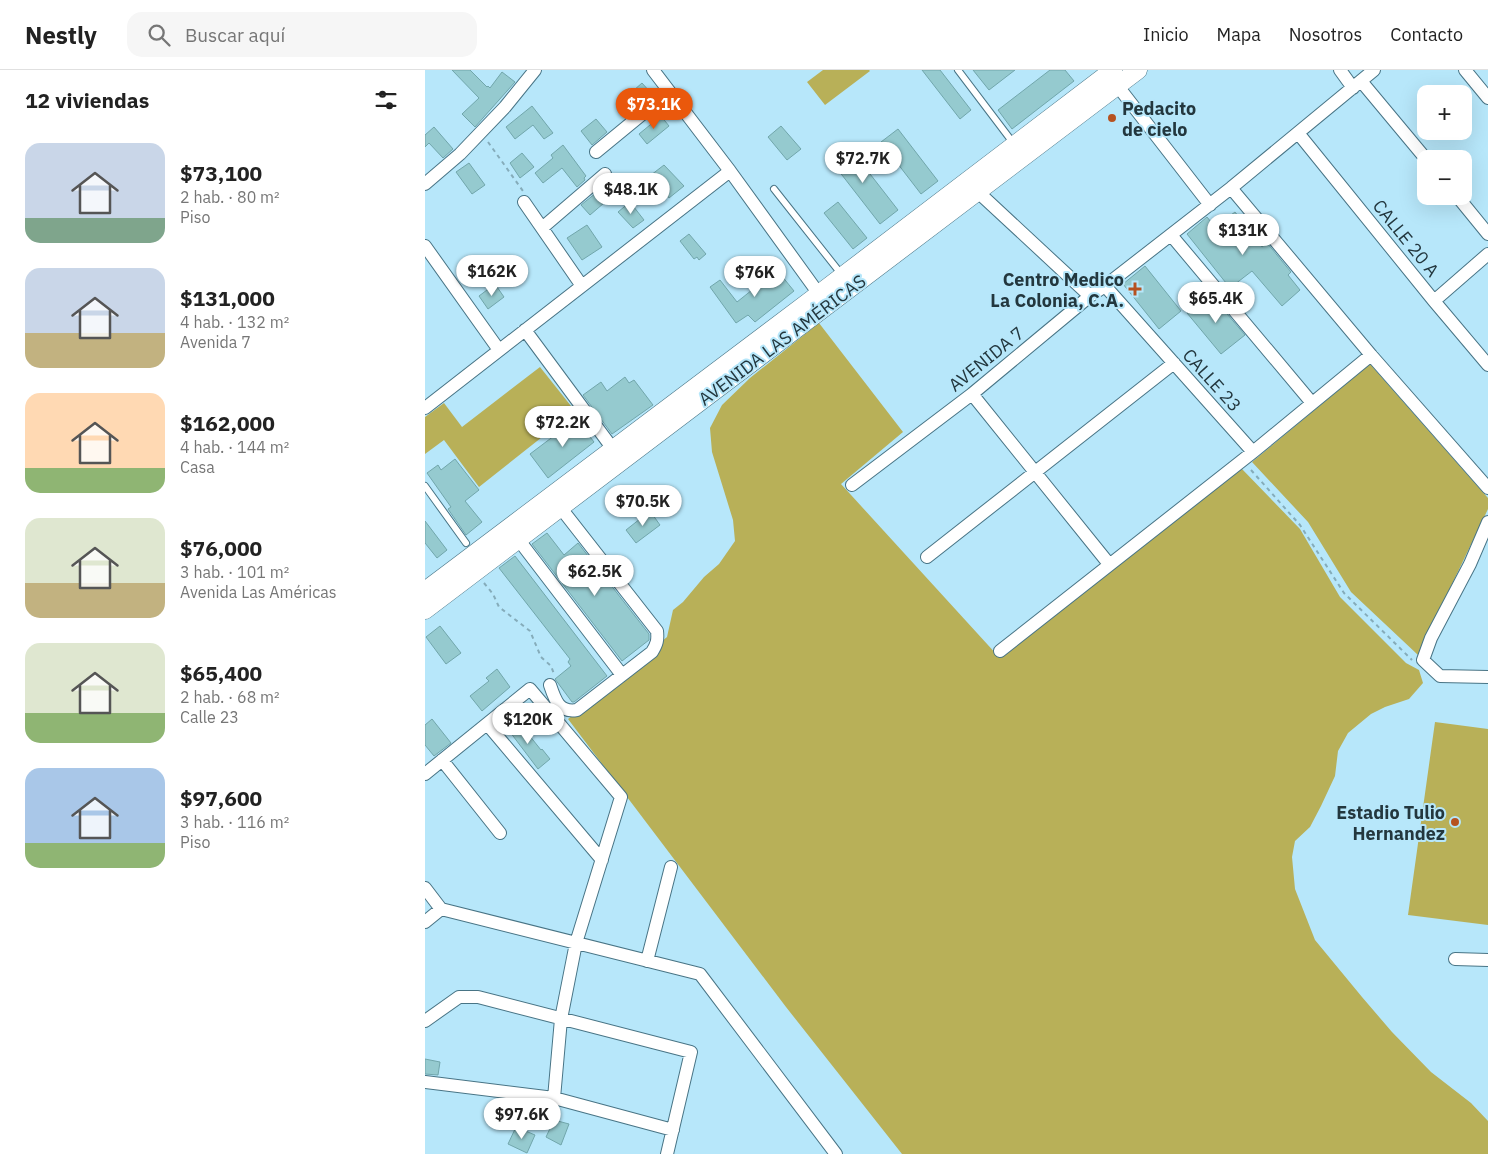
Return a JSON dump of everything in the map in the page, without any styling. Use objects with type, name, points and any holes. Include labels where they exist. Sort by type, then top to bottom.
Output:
[{"type":"main road","name":"AVENIDA LAS AMÉRICAS","points":[[425,610],[560,507],[823,300],[843,276],[1015,145],[1111,75],[1138,70]]},
{"type":"main road","name":"AVENIDA LAS AMÉRICAS","points":[[425,591],[613,449],[978,192],[1111,75]]},
{"type":"street","points":[[425,184],[461,154],[505,107],[535,70]]},
{"type":"street","points":[[653,70],[730,171],[823,300]]},
{"type":"street","points":[[1340,70],[1357,84],[1418,150]]},
{"type":"street","name":"AVENIDA 7","points":[[852,485],[972,394],[1089,296],[1105,286],[1210,205],[1374,70]]},
{"type":"street","points":[[1465,70],[1488,98]]},
{"type":"street","points":[[1111,75],[1210,205]]},
{"type":"street","points":[[597,152],[669,92]]},
{"type":"street","name":"CALLE 20 A","points":[[1298,133],[1434,301],[1488,364]]},
{"type":"street","points":[[425,408],[730,171]]},
{"type":"street","points":[[542,228],[605,174]]},
{"type":"street","points":[[1231,188],[1371,355],[1488,488]]},
{"type":"street","points":[[978,192],[1089,296]]},
{"type":"street","points":[[524,202],[582,286]]},
{"type":"street","points":[[1464,205],[1488,234]]},
{"type":"street","points":[[1171,235],[1312,403]]},
{"type":"street","points":[[425,246],[499,350]]},
{"type":"street","points":[[1434,301],[1488,254]]},
{"type":"street","name":"CALLE 23","points":[[1105,286],[1253,452]]},
{"type":"street","points":[[525,330],[613,449]]},
{"type":"street","points":[[1000,651],[1243,460],[1371,355]]},
{"type":"street","points":[[927,557],[1174,363]]},
{"type":"street","points":[[972,394],[1109,564]]},
{"type":"street","points":[[551,685],[555,699],[561,707],[568,712],[577,710],[652,652],[657,645],[657,631],[560,507]]},
{"type":"street","points":[[1488,522],[1431,638],[1423,660],[1440,676],[1488,677]]},
{"type":"street","points":[[518,539],[622,675]]},
{"type":"street","points":[[425,774],[530,689],[621,796],[576,943],[561,1019],[554,1098]]},
{"type":"street","points":[[487,724],[602,860]]},
{"type":"street","points":[[442,760],[500,833]]},
{"type":"street","points":[[647,961],[671,867]]},
{"type":"street","points":[[425,888],[441,909],[700,974],[836,1154]]},
{"type":"street","points":[[425,922],[441,909]]},
{"type":"street","points":[[1455,959],[1488,960]]},
{"type":"street","points":[[425,1021],[459,996],[478,997],[691,1052],[667,1154]]},
{"type":"street","points":[[425,1082],[554,1098],[673,1130]]},
{"type":"lane","points":[[958,70],[1015,145]]},
{"type":"lane","points":[[774,189],[843,276]]},
{"type":"lane","points":[[425,486],[466,543]]},
{"type":"path","points":[[481,132],[525,195],[524,202]]},
{"type":"path","points":[[1243,460],[1300,525],[1344,593],[1411,660],[1423,660]]},
{"type":"path","points":[[475,572],[493,594],[499,607],[529,631],[541,657],[551,666],[555,674],[551,685]]},
{"type":"shaded area","points":[[823,70],[870,71],[825,105],[807,82]]},
{"type":"shaded area","points":[[819,323],[903,432],[841,484],[998,656],[1242,469],[1300,529],[1340,597],[1406,663],[1419,670],[1423,683],[1409,699],[1371,714],[1348,733],[1338,751],[1335,776],[1321,806],[1310,827],[1295,841],[1292,857],[1295,889],[1315,940],[1362,997],[1392,1032],[1431,1072],[1471,1103],[1488,1121],[1488,1154],[902,1154],[786,1007],[568,719],[667,637],[673,610],[719,564],[735,541],[733,520],[712,452],[710,428],[722,405],[750,378]]},
{"type":"shaded area","points":[[1370,364],[1488,498],[1488,509],[1418,655],[1351,592],[1308,522],[1252,462]]},
{"type":"shaded area","points":[[540,367],[575,411],[479,487],[444,440],[425,454],[425,417],[444,403],[462,427]]},
{"type":"shaded area","name":"Estadio Tulio Hernandez","points":[[1435,722],[1488,729],[1488,925],[1408,915]]},
{"type":"building","points":[[452,70],[470,70],[490,88],[502,72],[515,82],[475,127],[462,114],[479,98]]},
{"type":"building","points":[[922,70],[940,70],[971,110],[960,119]]},
{"type":"building","points":[[973,70],[1015,70],[989,90]]},
{"type":"building","points":[[1050,70],[1065,70],[1074,81],[1012,129],[998,110]]},
{"type":"building","points":[[642,83],[651,93],[626,115],[617,105]]},
{"type":"building","points":[[532,106],[553,133],[544,139],[533,125],[515,139],[506,127]]},
{"type":"building","points":[[661,116],[669,126],[647,144],[639,134]]},
{"type":"building","points":[[596,119],[607,132],[592,145],[581,131]]},
{"type":"building","points":[[781,126],[801,149],[787,160],[768,137]]},
{"type":"building","points":[[434,127],[453,149],[443,158],[429,143],[425,147],[425,135]]},
{"type":"building","points":[[898,129],[938,181],[921,194],[881,142]]},
{"type":"building","points":[[846,143],[898,210],[880,224],[828,157]]},
{"type":"building","points":[[563,145],[586,176],[585,180],[577,187],[562,168],[543,183],[535,173],[553,158],[551,155]]},
{"type":"building","points":[[522,153],[534,167],[520,178],[510,163]]},
{"type":"building","points":[[469,163],[485,185],[472,194],[456,172]]},
{"type":"building","points":[[664,165],[684,186],[669,198],[651,175]]},
{"type":"building","points":[[596,193],[604,203],[590,215],[581,205]]},
{"type":"building","points":[[630,202],[644,220],[633,228],[618,212]]},
{"type":"building","points":[[838,202],[867,238],[853,249],[824,213]]},
{"type":"building","points":[[1235,212],[1262,247],[1267,243],[1291,272],[1288,275],[1300,290],[1282,306],[1252,271],[1230,288],[1187,234],[1207,217],[1215,227]]},
{"type":"building","points":[[587,225],[602,247],[582,260],[567,238]]},
{"type":"building","points":[[689,234],[706,254],[699,260],[697,257],[694,259],[680,241]]},
{"type":"building","points":[[1145,266],[1181,311],[1159,329],[1123,284]]},
{"type":"building","points":[[777,270],[794,291],[755,322],[748,315],[736,323],[710,287],[720,280],[737,302]]},
{"type":"building","points":[[495,284],[504,297],[488,309],[479,296]]},
{"type":"building","points":[[1210,294],[1245,335],[1221,354],[1187,313]]},
{"type":"building","points":[[625,377],[629,383],[634,380],[653,405],[612,434],[583,395],[601,382],[607,391]]},
{"type":"building","points":[[579,417],[594,442],[548,478],[530,454]]},
{"type":"building","points":[[455,459],[479,490],[465,501],[482,522],[466,535],[448,509],[451,507],[427,473],[438,465],[441,470]]},
{"type":"building","points":[[650,511],[660,525],[636,543],[626,530]]},
{"type":"building","points":[[425,521],[447,550],[437,558],[425,543]]},
{"type":"building","points":[[547,533],[564,555],[578,543],[649,634],[649,640],[622,661],[532,544]]},
{"type":"building","points":[[515,556],[607,676],[574,702],[572,702],[555,679],[571,666],[568,662],[570,659],[499,568]]},
{"type":"building","points":[[440,626],[461,653],[446,664],[426,637]]},
{"type":"building","points":[[497,669],[510,687],[482,711],[470,696],[489,681],[486,678]]},
{"type":"building","points":[[432,719],[451,743],[434,756],[425,745],[425,725]]},
{"type":"building","points":[[517,720],[550,759],[538,769],[507,728]]},
{"type":"building","points":[[425,1059],[440,1062],[438,1075],[425,1074]]},
{"type":"building","points":[[554,1120],[569,1124],[561,1145],[546,1137]]},
{"type":"building","points":[[516,1127],[535,1135],[527,1153],[508,1144]]},
{"type":"place","name":"Pedacito de cielo","points":[[1112,118]]},
{"type":"place","name":"Centro Medico La Colonia, C.A.","points":[[1135,289]]},
{"type":"place","name":"Estadio Tulio Hernandez","points":[[1455,822]]}]
